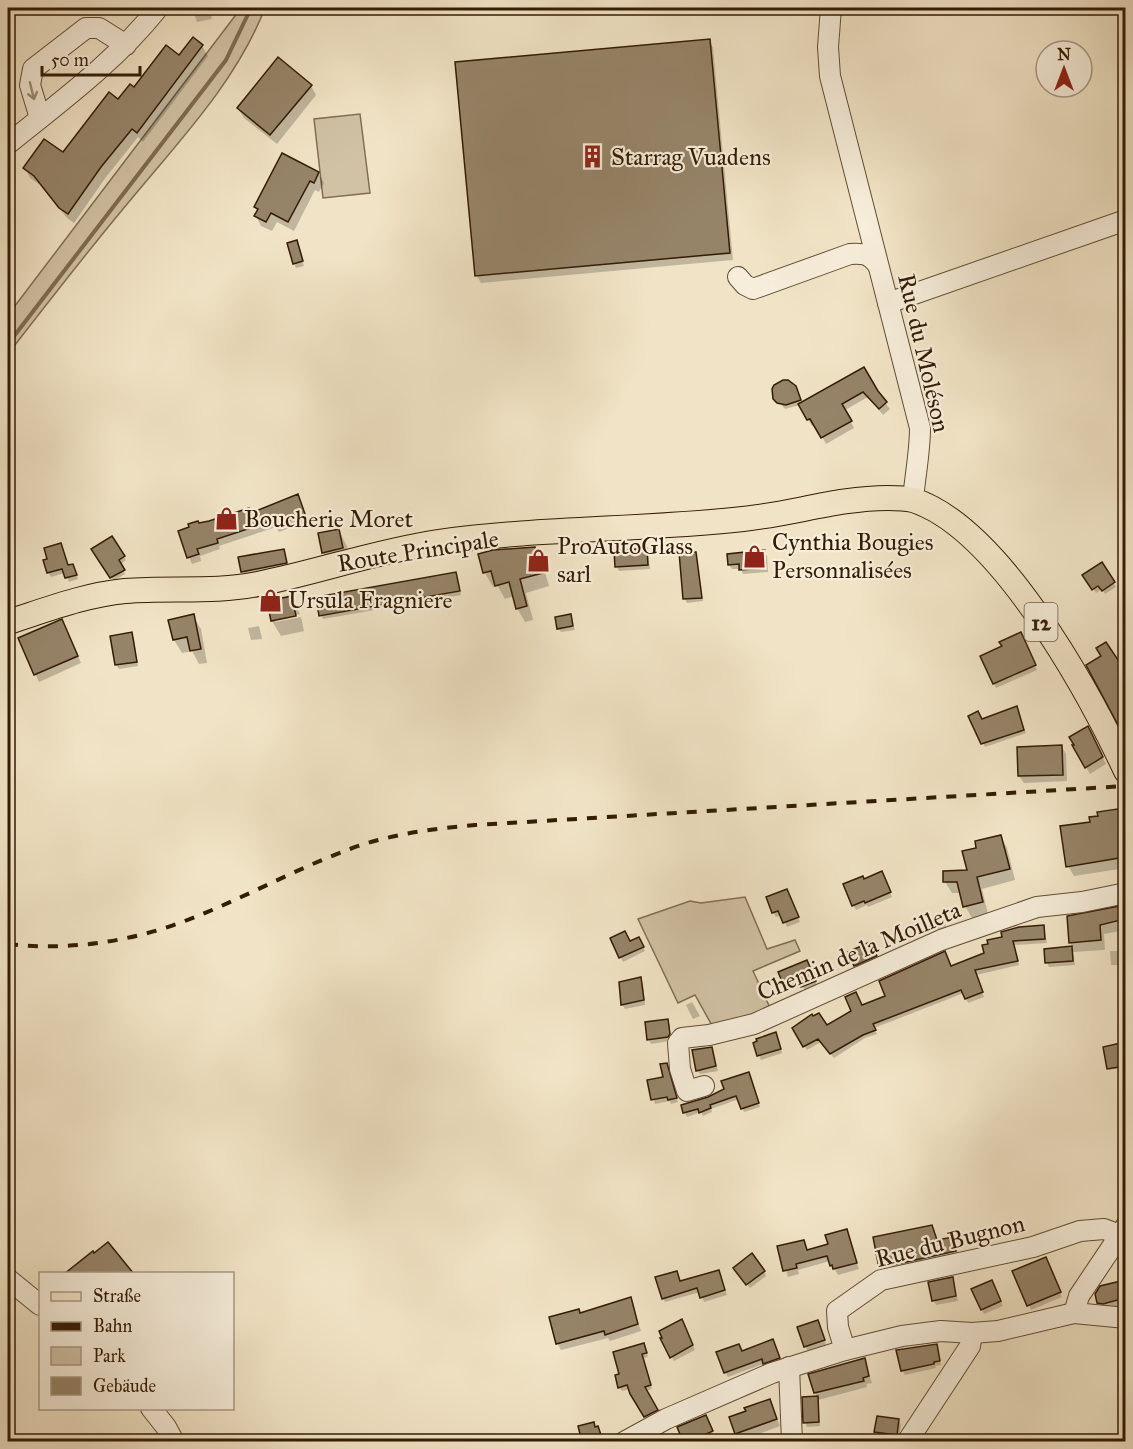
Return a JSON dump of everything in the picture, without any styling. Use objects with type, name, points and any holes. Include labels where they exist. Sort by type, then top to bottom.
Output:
[{"type":"main road","name":"Route Principale","points":[[8,622],[89,596],[125,591],[219,589],[258,584],[352,560],[438,542],[704,524],[873,498],[913,500],[945,516],[971,535],[1003,570],[1065,658],[1096,712],[1125,771]]},
{"type":"street","points":[[8,144],[77,89],[126,45],[158,8]]},
{"type":"street","points":[[831,8],[828,62],[878,264]]},
{"type":"street","points":[[40,118],[30,86],[33,69],[86,28],[99,28],[126,45]]},
{"type":"street","points":[[888,303],[1125,220]]},
{"type":"street","name":"Rue du Moléson","points":[[738,277],[745,285],[753,289],[850,254],[862,253],[872,257],[878,264],[920,428],[920,448],[915,469],[913,500]]},
{"type":"street","name":"Chemin de la Moilleta","points":[[704,1086],[687,1090],[680,1069],[678,1043],[682,1038],[710,1035],[754,1024],[941,940],[1037,907],[1082,902],[1125,893]]},
{"type":"street","points":[[1074,1313],[1079,1296],[1123,1230]]},
{"type":"street","name":"Rue du Bugnon","points":[[845,1350],[838,1327],[837,1311],[881,1280],[1033,1247],[1080,1231],[1123,1230]]},
{"type":"street","points":[[8,1279],[39,1304]]},
{"type":"street","points":[[624,1442],[666,1419],[789,1367],[902,1335],[941,1331],[972,1333],[998,1331],[1074,1313],[1125,1318]]},
{"type":"street","points":[[907,1442],[970,1346],[972,1333]]},
{"type":"street","points":[[789,1367],[792,1442]]},
{"type":"street","points":[[153,1410],[174,1442]]},
{"type":"green space","points":[[241,8],[265,8],[239,60],[224,84],[8,354],[8,315]]},
{"type":"green space","points":[[360,114],[370,193],[323,198],[314,119]]},
{"type":"green space","points":[[745,897],[767,949],[795,940],[800,951],[753,971],[772,1012],[714,1029],[695,995],[678,1003],[638,919],[690,901],[701,903]]},
{"type":"building","points":[[193,37],[203,45],[137,133],[132,129],[101,167],[68,214],[59,208],[34,176],[23,168],[44,139],[63,152],[109,92],[118,99],[130,84],[134,87],[166,45],[179,55]]},
{"type":"building","name":"Starrag Vuadens","points":[[710,39],[730,253],[475,276],[455,62]]},
{"type":"building","points":[[278,57],[312,85],[270,135],[237,108]]},
{"type":"building","points":[[282,153],[319,172],[314,183],[310,181],[288,222],[271,213],[266,222],[254,216],[258,209],[254,207]]},
{"type":"building","points":[[297,240],[303,261],[293,264],[287,243]]},
{"type":"building","points":[[864,367],[887,402],[879,409],[863,392],[842,404],[852,421],[821,438],[798,404]]},
{"type":"building","points":[[788,380],[796,386],[801,400],[786,405],[777,403],[773,399],[774,385]]},
{"type":"building","points":[[298,494],[305,514],[274,526],[272,521],[217,539],[218,543],[197,549],[199,554],[187,558],[178,531],[189,527],[188,524],[209,521],[249,508],[251,513]]},
{"type":"building","points":[[339,529],[343,548],[322,553],[318,533]]},
{"type":"building","points":[[112,536],[125,556],[119,560],[125,570],[110,578],[91,549]]},
{"type":"building","points":[[61,543],[68,565],[73,564],[77,575],[65,578],[62,569],[47,573],[43,560],[47,559],[44,548]]},
{"type":"building","points":[[535,547],[543,573],[520,579],[527,606],[516,609],[509,582],[495,586],[491,571],[483,573],[478,554],[493,550]]},
{"type":"building","points":[[647,548],[648,565],[615,567],[614,551]]},
{"type":"building","points":[[284,549],[287,563],[241,572],[238,557]]},
{"type":"building","points":[[765,550],[766,568],[739,570],[739,564],[728,565],[727,554]]},
{"type":"building","points":[[679,552],[696,552],[702,598],[683,599]]},
{"type":"building","points":[[1102,562],[1115,582],[1102,591],[1098,586],[1092,590],[1082,575]]},
{"type":"building","points":[[456,572],[460,591],[319,616],[316,597]]},
{"type":"building","points":[[292,596],[296,616],[271,621],[267,601]]},
{"type":"building","points":[[194,614],[201,649],[190,651],[187,637],[173,640],[168,620]]},
{"type":"building","points":[[571,614],[573,626],[557,629],[555,617]]},
{"type":"building","points":[[62,619],[78,656],[34,675],[18,638]]},
{"type":"building","points":[[132,632],[137,662],[115,665],[110,636]]},
{"type":"building","points":[[1021,632],[1036,665],[993,684],[980,656],[1002,646],[999,642]]},
{"type":"building","points":[[1106,642],[1120,663],[1125,660],[1125,738],[1086,665],[1101,656],[1096,648]]},
{"type":"building","points":[[1017,706],[1024,730],[981,744],[968,716],[978,711],[982,719]]},
{"type":"building","points":[[1088,726],[1103,757],[1085,768],[1069,737]]},
{"type":"building","points":[[1062,745],[1063,775],[1018,776],[1017,747]]},
{"type":"building","points":[[1124,808],[1125,857],[1066,867],[1060,826],[1090,822],[1089,817],[1098,816],[1097,812]]},
{"type":"building","points":[[1001,835],[1010,869],[977,877],[983,902],[963,907],[957,882],[943,882],[943,871],[967,870],[962,851],[976,848],[975,841]]},
{"type":"building","points":[[882,871],[891,892],[852,906],[843,884],[863,876],[864,879]]},
{"type":"building","points":[[787,889],[799,917],[783,923],[778,911],[772,913],[766,897]]},
{"type":"building","points":[[1125,905],[1125,919],[1100,925],[1101,940],[1069,943],[1067,916]]},
{"type":"building","points":[[1044,925],[1045,939],[1013,941],[1018,961],[975,970],[983,992],[965,999],[961,990],[873,1024],[876,1030],[830,1054],[818,1039],[803,1047],[792,1028],[812,1014],[813,1016],[819,1013],[827,1025],[851,1011],[845,997],[856,992],[862,1005],[885,996],[879,981],[945,951],[951,966],[984,953],[982,945],[988,944],[987,940],[1002,937],[1001,932],[1019,927]]},
{"type":"building","points":[[625,931],[630,941],[639,937],[644,947],[619,958],[610,938]]},
{"type":"building","points":[[870,942],[877,956],[854,966],[848,952]]},
{"type":"building","points":[[1072,946],[1073,961],[1045,963],[1044,949]]},
{"type":"building","points":[[807,960],[816,981],[801,987],[799,982],[785,988],[778,972]]},
{"type":"building","points":[[641,977],[644,1000],[621,1005],[619,982]]},
{"type":"building","points":[[668,1019],[670,1034],[668,1037],[647,1040],[645,1022]]},
{"type":"building","points":[[776,1032],[781,1049],[757,1056],[753,1043],[757,1041],[756,1039]]},
{"type":"building","points":[[1125,1042],[1125,1066],[1107,1069],[1103,1047]]},
{"type":"building","points":[[712,1047],[716,1066],[696,1071],[692,1050]]},
{"type":"building","points":[[667,1063],[677,1098],[651,1100],[647,1080],[663,1077],[660,1064]]},
{"type":"building","points":[[749,1072],[759,1103],[741,1109],[736,1096],[710,1105],[711,1108],[699,1113],[698,1109],[683,1113],[681,1105],[708,1097],[724,1089],[721,1081]]},
{"type":"building","points":[[932,1225],[937,1240],[953,1237],[956,1251],[879,1268],[873,1237]]},
{"type":"building","points":[[847,1229],[857,1263],[833,1269],[827,1256],[796,1264],[797,1268],[783,1271],[777,1246],[804,1240],[807,1250],[828,1244],[825,1235]]},
{"type":"building","points":[[108,1242],[132,1272],[67,1272],[93,1251],[94,1253]]},
{"type":"building","points":[[752,1253],[765,1271],[746,1285],[733,1268]]},
{"type":"building","points":[[1046,1257],[1061,1292],[1027,1306],[1012,1271]]},
{"type":"building","points":[[719,1270],[725,1290],[700,1298],[697,1288],[662,1299],[655,1277],[677,1271],[680,1281]]},
{"type":"building","points":[[953,1277],[956,1296],[932,1301],[928,1282]]},
{"type":"building","points":[[992,1280],[1001,1301],[981,1310],[971,1289]]},
{"type":"building","points":[[1125,1280],[1125,1298],[1103,1304],[1097,1303],[1095,1294],[1100,1286]]},
{"type":"building","points":[[631,1297],[638,1324],[605,1335],[604,1331],[556,1344],[549,1317],[579,1309],[580,1313]]},
{"type":"building","points":[[682,1319],[693,1345],[670,1358],[659,1331]]},
{"type":"building","points":[[818,1320],[825,1340],[804,1347],[797,1327]]},
{"type":"building","points":[[773,1339],[780,1358],[763,1364],[762,1359],[724,1373],[716,1352],[739,1344],[742,1351]]},
{"type":"building","points":[[644,1343],[647,1353],[642,1354],[651,1385],[645,1387],[658,1410],[644,1417],[627,1385],[618,1388],[615,1375],[619,1374],[613,1352]]},
{"type":"building","points":[[937,1344],[940,1361],[901,1371],[896,1350]]},
{"type":"building","points":[[865,1358],[869,1376],[863,1378],[864,1381],[814,1393],[808,1374]]},
{"type":"building","points":[[818,1396],[819,1422],[803,1423],[802,1397]]},
{"type":"building","points":[[770,1399],[777,1419],[735,1434],[729,1417],[746,1411],[744,1408]]},
{"type":"building","points":[[706,1415],[713,1431],[689,1442],[683,1442],[677,1427]]},
{"type":"building","points":[[877,1416],[899,1419],[897,1435],[874,1432]]},
{"type":"building","points":[[594,1422],[602,1438],[599,1439],[600,1442],[582,1442],[578,1426]]},
{"type":"waterway","points":[[8,344],[226,60],[251,8]]},
{"type":"railway","points":[[8,944],[68,946],[107,942],[146,934],[189,920],[350,849],[380,839],[427,830],[475,825],[1126,786]]},
{"type":"place","name":"Starrag Vuadens","points":[[593,157]]},
{"type":"place","name":"Boucherie Moret","points":[[226,519]]},
{"type":"place","name":"Cynthia Bougies Personnalisées","points":[[754,556]]},
{"type":"place","name":"ProAutoGlass sarl","points":[[539,560]]},
{"type":"place","name":"Ursula Fragniere","points":[[270,600]]}]
